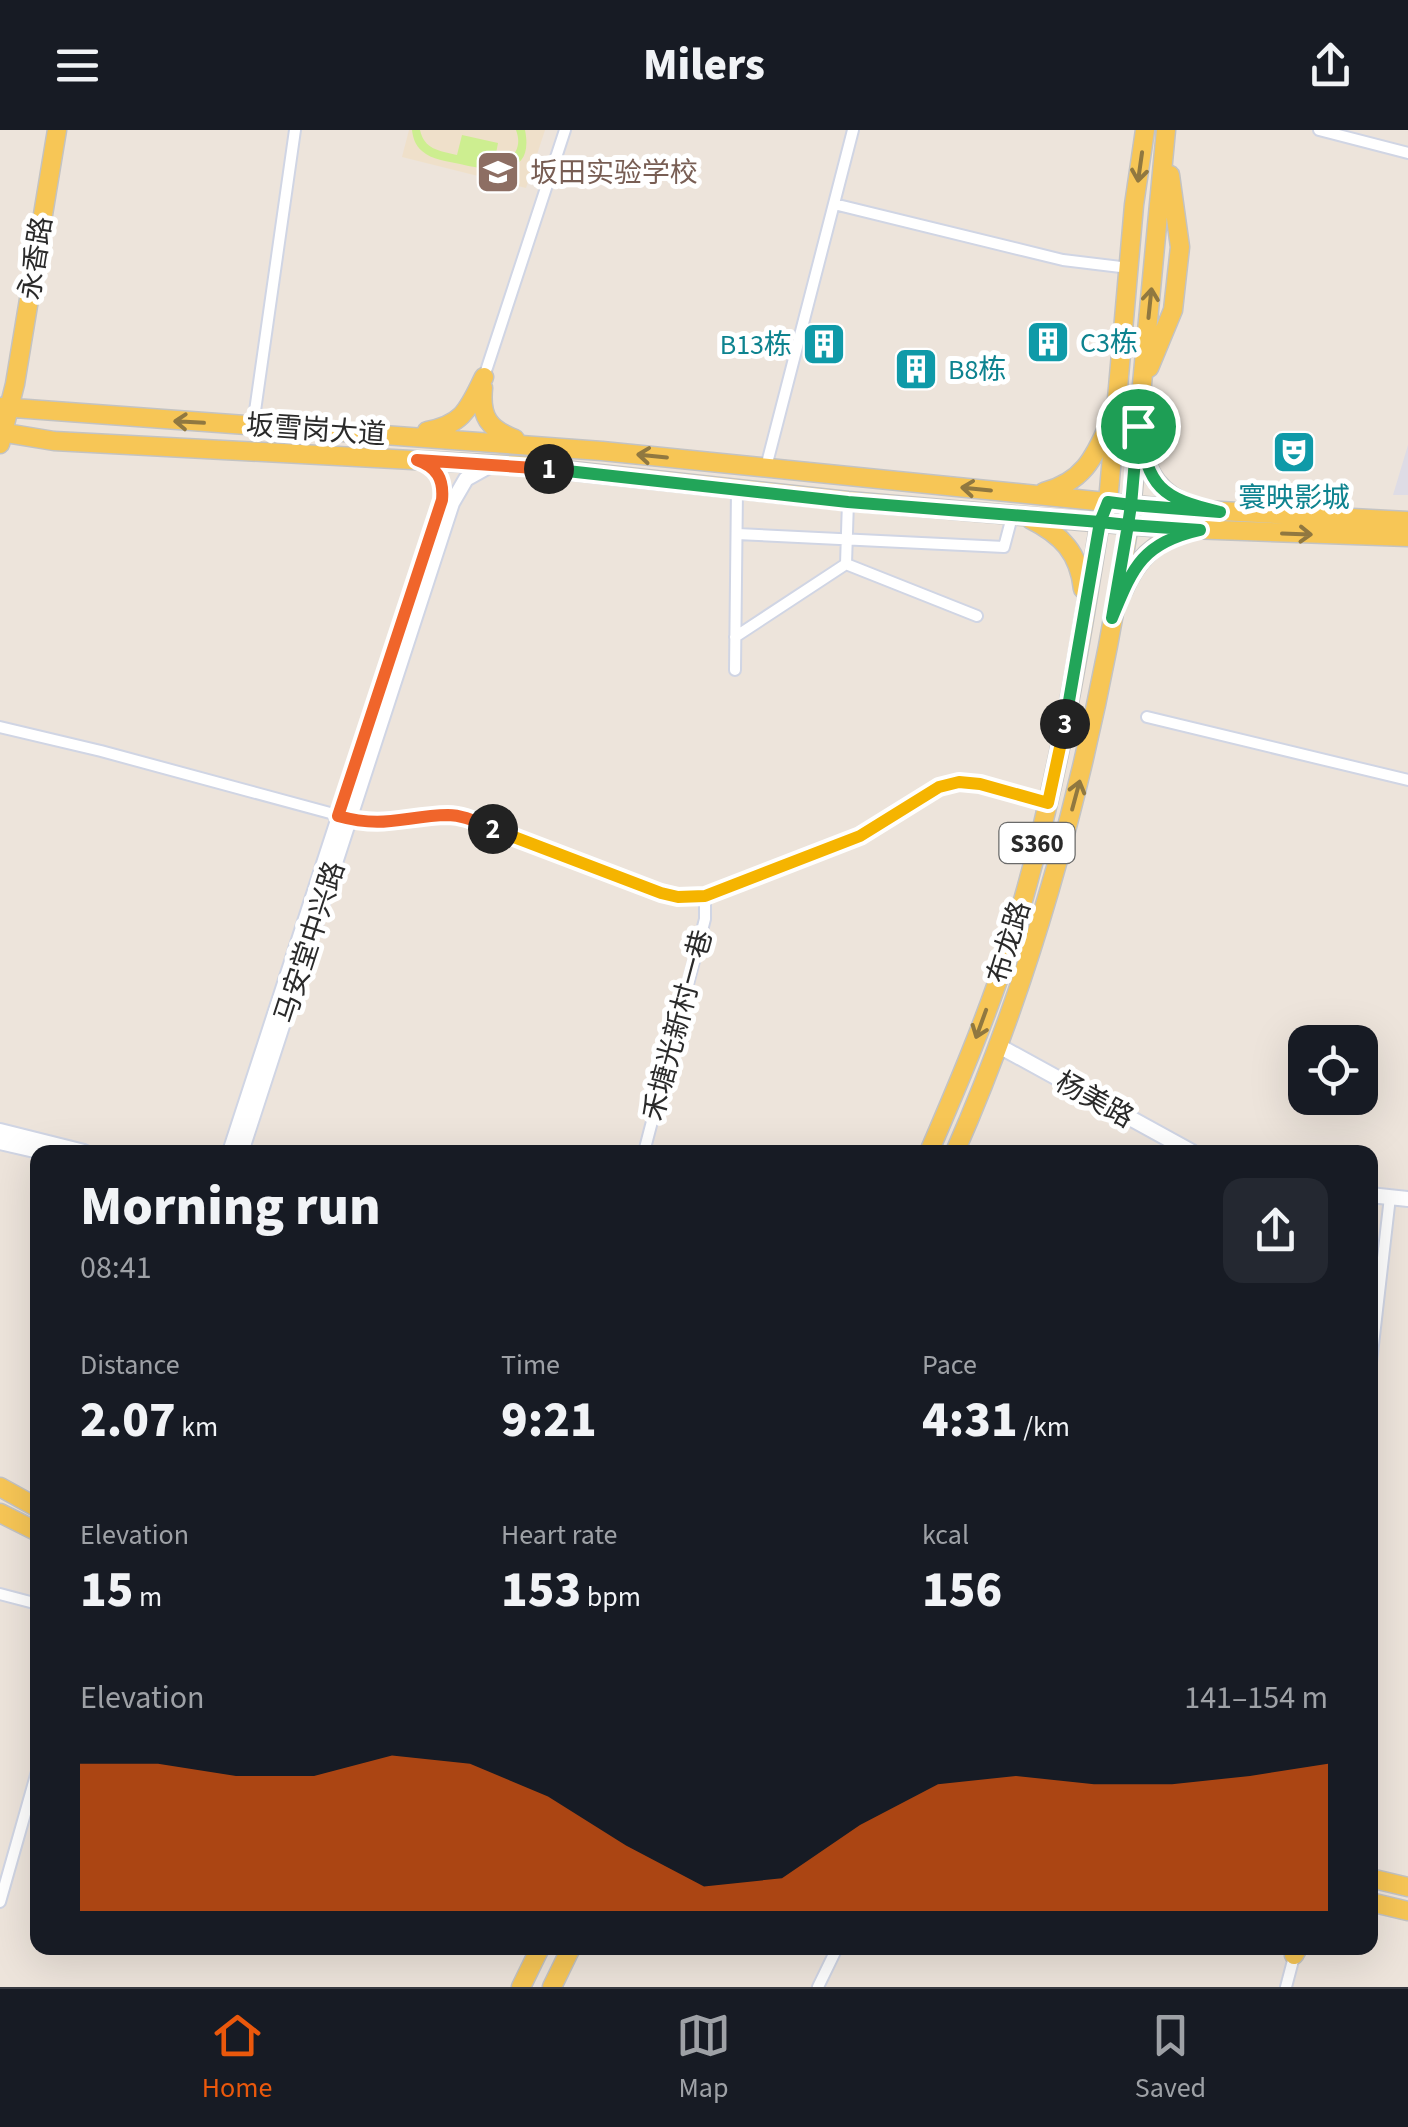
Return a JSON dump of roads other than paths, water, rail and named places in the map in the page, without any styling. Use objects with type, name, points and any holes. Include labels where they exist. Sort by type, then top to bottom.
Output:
[{"type":"main road","name":"永香路","points":[[1,436],[46,130]]},
{"type":"main road","name":"永香路","points":[[3,405],[56,130]]},
{"type":"main road","name":"布龙路","points":[[932,1145],[1007,952],[1048,803],[1100,522],[1108,502],[1145,130]]},
{"type":"main road","name":"布龙路","points":[[958,1145],[999,1046],[1034,942],[1076,794],[1131,505],[1166,137]]},
{"type":"main road","points":[[406,435],[454,423],[469,408],[484,377]]},
{"type":"main road","points":[[484,377],[482,405],[486,420],[497,431],[528,444]]},
{"type":"main road","name":"坂雪岗大道","points":[[3,405],[528,444],[1131,505],[1408,521]]},
{"type":"main road","points":[[1025,494],[1064,486],[1080,476],[1092,460],[1116,405]]},
{"type":"main road","points":[[1138,426],[1144,459],[1162,489],[1187,504],[1220,512]]},
{"type":"main road","name":"坂雪岗大道","points":[[1,436],[493,464],[848,502],[1128,525],[1408,537]]},
{"type":"main road","points":[[1017,514],[1059,536],[1071,548],[1083,585],[1084,617]]},
{"type":"main road","points":[[1112,618],[1129,578],[1148,552],[1178,535],[1200,530]]},
{"type":"main road","points":[[0,1487],[30,1504]]},
{"type":"main road","points":[[0,1513],[30,1528]]},
{"type":"main road","points":[[1378,1879],[1408,1887]]},
{"type":"main road","points":[[1378,1904],[1408,1912]]},
{"type":"main road","points":[[521,1987],[537,1955]]},
{"type":"main road","points":[[552,1987],[568,1955]]},
{"type":"street","points":[[253,425],[295,130]]},
{"type":"street","points":[[484,377],[565,130]]},
{"type":"street","points":[[766,468],[853,130]]},
{"type":"street","points":[[1319,130],[1408,153]]},
{"type":"street","points":[[834,204],[1063,260],[1129,268]]},
{"type":"street","name":"马安堂中兴路","points":[[243,1145],[442,500],[444,490],[435,469],[417,460]]},
{"type":"street","name":"马安堂中兴路","points":[[232,1145],[452,502],[466,480],[493,464]]},
{"type":"street","points":[[735,670],[737,490]]},
{"type":"street","points":[[846,564],[848,502]]},
{"type":"street","points":[[737,534],[1004,547],[1017,514]]},
{"type":"street","points":[[735,637],[846,564]]},
{"type":"street","points":[[846,564],[977,616]]},
{"type":"street","points":[[1148,717],[1408,780]]},
{"type":"street","points":[[0,727],[101,750],[344,818],[381,824],[462,816],[678,897],[705,896],[860,836],[939,787],[959,782],[980,784],[1048,803]]},
{"type":"street","name":"禾塘光新村一巷","points":[[646,1145],[705,919],[705,896]]},
{"type":"street","name":"杨美路","points":[[999,1046],[1179,1145]]},
{"type":"street","points":[[0,1131],[56,1145]]},
{"type":"street","points":[[0,1142],[30,1149]]},
{"type":"street","points":[[1378,1196],[1408,1199]]},
{"type":"street","points":[[1378,1301],[1390,1197]]},
{"type":"street","points":[[0,1594],[30,1602]]},
{"type":"street","points":[[0,1902],[30,1796]]},
{"type":"street","points":[[818,1987],[834,1955]]},
{"type":"street","points":[[1286,1987],[1294,1955]]},
{"type":"place","name":"坂田实验学校","points":[[498,172]]},
{"type":"place","name":"C3栋","points":[[1048,342]]},
{"type":"place","name":"B13栋","points":[[824,344]]},
{"type":"place","name":"B8栋","points":[[916,369]]},
{"type":"place","name":"寰映影城","points":[[1294,452]]}]
